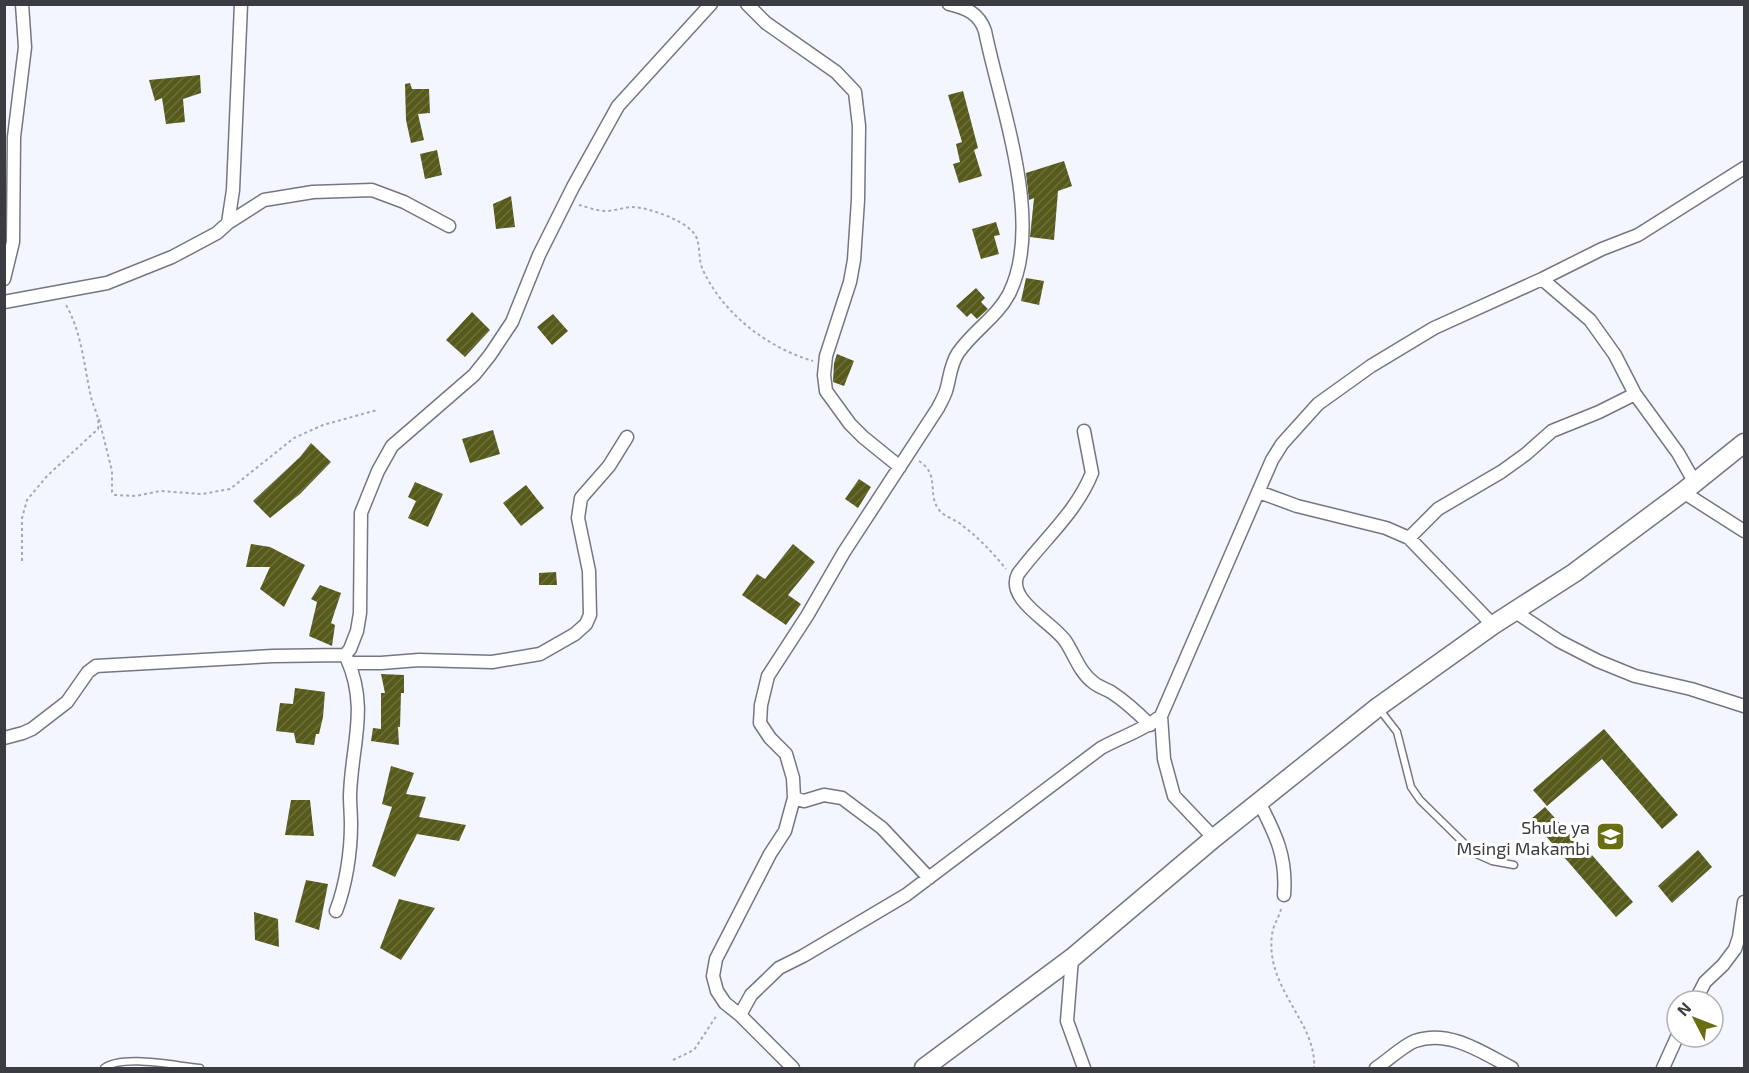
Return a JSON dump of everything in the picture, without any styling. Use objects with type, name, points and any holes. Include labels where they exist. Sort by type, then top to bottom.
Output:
[{"type":"street","points":[[4,279],[13,242],[14,137],[24,47],[22,4]]},
{"type":"street","points":[[228,223],[234,189],[241,4]]},
{"type":"street","points":[[336,910],[341,899],[349,848],[350,795],[358,732],[355,678],[347,659],[357,631],[360,613],[361,513],[378,471],[392,447],[474,375],[503,337],[566,200],[618,106],[711,4]]},
{"type":"street","points":[[747,4],[766,23],[836,72],[855,92],[859,126],[854,260],[850,282],[836,322],[825,365],[826,391],[850,424],[863,437],[904,462]]},
{"type":"street","points":[[793,1068],[740,1015],[725,1004],[717,991],[713,976],[716,959],[770,854],[785,831],[794,798],[793,778],[786,754],[770,738],[760,723],[761,705],[768,676],[807,616],[844,552],[938,408],[946,391],[951,366],[957,354],[1008,296],[1016,276],[1021,250],[1021,193],[986,31],[974,13],[949,4]]},
{"type":"street","points":[[1214,838],[1174,796],[1164,759],[1161,716],[1234,545],[1272,460],[1282,444],[1318,404],[1371,366],[1434,328],[1602,249],[1638,235],[1744,168]]},
{"type":"street","points":[[4,302],[107,283],[172,257],[217,233],[228,223],[264,200],[313,192],[372,190],[404,202],[449,226]]},
{"type":"street","points":[[1542,279],[1590,320],[1615,355],[1635,394],[1678,453],[1689,487],[1744,531]]},
{"type":"street","points":[[1409,538],[1437,509],[1506,468],[1552,431],[1635,394]]},
{"type":"street","points":[[1084,431],[1092,473],[1072,510],[1029,558],[1015,580],[1016,587],[1034,612],[1065,639],[1080,669],[1094,683],[1112,693],[1150,725]]},
{"type":"street","points":[[4,738],[23,734],[32,729],[67,702],[88,672],[96,666],[273,656],[492,662],[540,654],[575,634],[586,624],[590,615],[589,571],[578,518],[581,498],[609,466],[627,437]]},
{"type":"street","points":[[924,1068],[1072,958],[1214,838],[1378,707],[1493,625],[1574,573],[1744,443]]},
{"type":"street","points":[[1259,492],[1328,515],[1386,528],[1409,538],[1493,625]]},
{"type":"street","points":[[1514,611],[1559,641],[1598,661],[1635,676],[1691,689],[1744,706]]},
{"type":"street","points":[[740,1015],[751,996],[779,968],[906,895],[1101,748],[1150,725],[1161,716]]},
{"type":"street","points":[[794,798],[804,801],[824,795],[842,798],[882,828],[929,878]]},
{"type":"street","points":[[1259,802],[1274,831],[1281,853],[1286,872],[1284,895]]},
{"type":"street","points":[[1701,989],[1735,949],[1744,902]]},
{"type":"street","points":[[1072,958],[1067,1021],[1084,1068]]},
{"type":"street","points":[[1376,1068],[1414,1041],[1437,1039],[1458,1041],[1480,1050],[1509,1068]]},
{"type":"street","points":[[1663,1068],[1672,1049]]},
{"type":"lane","points":[[1378,707],[1397,732],[1411,787],[1420,800],[1474,854],[1492,861],[1514,865]]},
{"type":"lane","points":[[104,1068],[123,1062],[200,1068]]},
{"type":"path","points":[[566,200],[604,212],[634,207],[650,210],[692,231],[698,239],[699,260],[704,272],[713,287],[742,322],[758,336],[803,358],[825,365]]},
{"type":"path","points":[[58,292],[71,315],[77,332],[112,471],[112,492],[115,495],[136,496],[160,491],[202,494],[230,489],[294,438],[322,425],[377,410]]},
{"type":"path","points":[[22,561],[22,518],[27,500],[47,476],[98,429],[99,419]]},
{"type":"path","points":[[904,462],[926,465],[930,471],[940,511],[968,530],[992,552],[1015,580]]},
{"type":"path","points":[[1284,895],[1272,936],[1274,966],[1285,994],[1312,1044],[1314,1068]]},
{"type":"path","points":[[673,1060],[694,1050],[725,1004]]},
{"type":"building","points":[[200,75],[201,93],[183,99],[185,122],[166,124],[162,98],[155,101],[149,80]]},
{"type":"building","points":[[410,83],[412,89],[429,89],[430,113],[418,114],[424,140],[411,143],[406,120],[405,84]]},
{"type":"building","points":[[963,91],[978,148],[974,150],[982,176],[959,183],[953,164],[960,162],[956,144],[962,142],[948,95]]},
{"type":"building","points":[[437,150],[442,175],[425,179],[420,154]]},
{"type":"building","points":[[1064,161],[1072,186],[1058,191],[1054,240],[1030,237],[1034,198],[1029,200],[1026,173]]},
{"type":"building","points":[[511,196],[515,227],[496,229],[493,204]]},
{"type":"building","points":[[996,222],[1000,235],[994,236],[999,254],[981,259],[972,229]]},
{"type":"building","points":[[1026,278],[1044,281],[1039,305],[1021,301]]},
{"type":"building","points":[[976,288],[985,298],[981,302],[988,309],[977,319],[971,313],[967,317],[956,306]]},
{"type":"building","points":[[472,312],[490,330],[465,357],[446,340]]},
{"type":"building","points":[[553,314],[568,331],[552,345],[537,327]]},
{"type":"building","points":[[837,354],[854,361],[844,386],[833,382]]},
{"type":"building","points":[[493,430],[500,454],[470,463],[462,439]]},
{"type":"building","points":[[311,443],[331,462],[300,494],[270,518],[253,501],[300,457]]},
{"type":"building","points":[[859,479],[871,487],[858,508],[845,499]]},
{"type":"building","points":[[415,482],[443,494],[428,527],[408,518],[416,501],[408,497]]},
{"type":"building","points":[[526,485],[544,508],[521,526],[503,503]]},
{"type":"building","points":[[251,544],[270,547],[305,565],[284,607],[260,589],[270,567],[246,567]]},
{"type":"building","points":[[793,544],[815,562],[788,595],[801,604],[786,625],[742,595],[757,574],[765,579]]},
{"type":"building","points":[[556,572],[557,585],[539,585],[539,573]]},
{"type":"building","points":[[320,585],[341,593],[331,623],[335,625],[332,646],[309,636],[317,602],[311,599]]},
{"type":"building","points":[[381,674],[404,675],[404,693],[401,693],[400,727],[398,727],[399,745],[371,741],[373,728],[381,729],[381,693],[385,693]]},
{"type":"building","points":[[295,688],[325,692],[323,717],[314,745],[296,743],[294,733],[276,731],[280,703],[293,704]]},
{"type":"building","points":[[1604,729],[1678,815],[1662,829],[1602,759],[1547,806],[1533,790]]},
{"type":"building","points":[[391,766],[414,773],[406,794],[426,797],[419,817],[466,825],[459,841],[417,834],[395,877],[372,866],[392,807],[382,804]]},
{"type":"building","points":[[291,800],[310,800],[314,836],[285,835]]},
{"type":"building","points":[[1545,807],[1590,857],[1592,855],[1633,902],[1616,917],[1531,819]]},
{"type":"building","points":[[1698,850],[1712,867],[1672,903],[1658,886]]},
{"type":"building","points":[[306,880],[328,884],[319,930],[295,922]]},
{"type":"building","points":[[399,899],[435,908],[401,960],[380,948]]},
{"type":"building","points":[[254,912],[278,919],[279,947],[255,940]]},
{"type":"place","name":"Shule ya Msingi Makambi","points":[[1611,837]]}]
